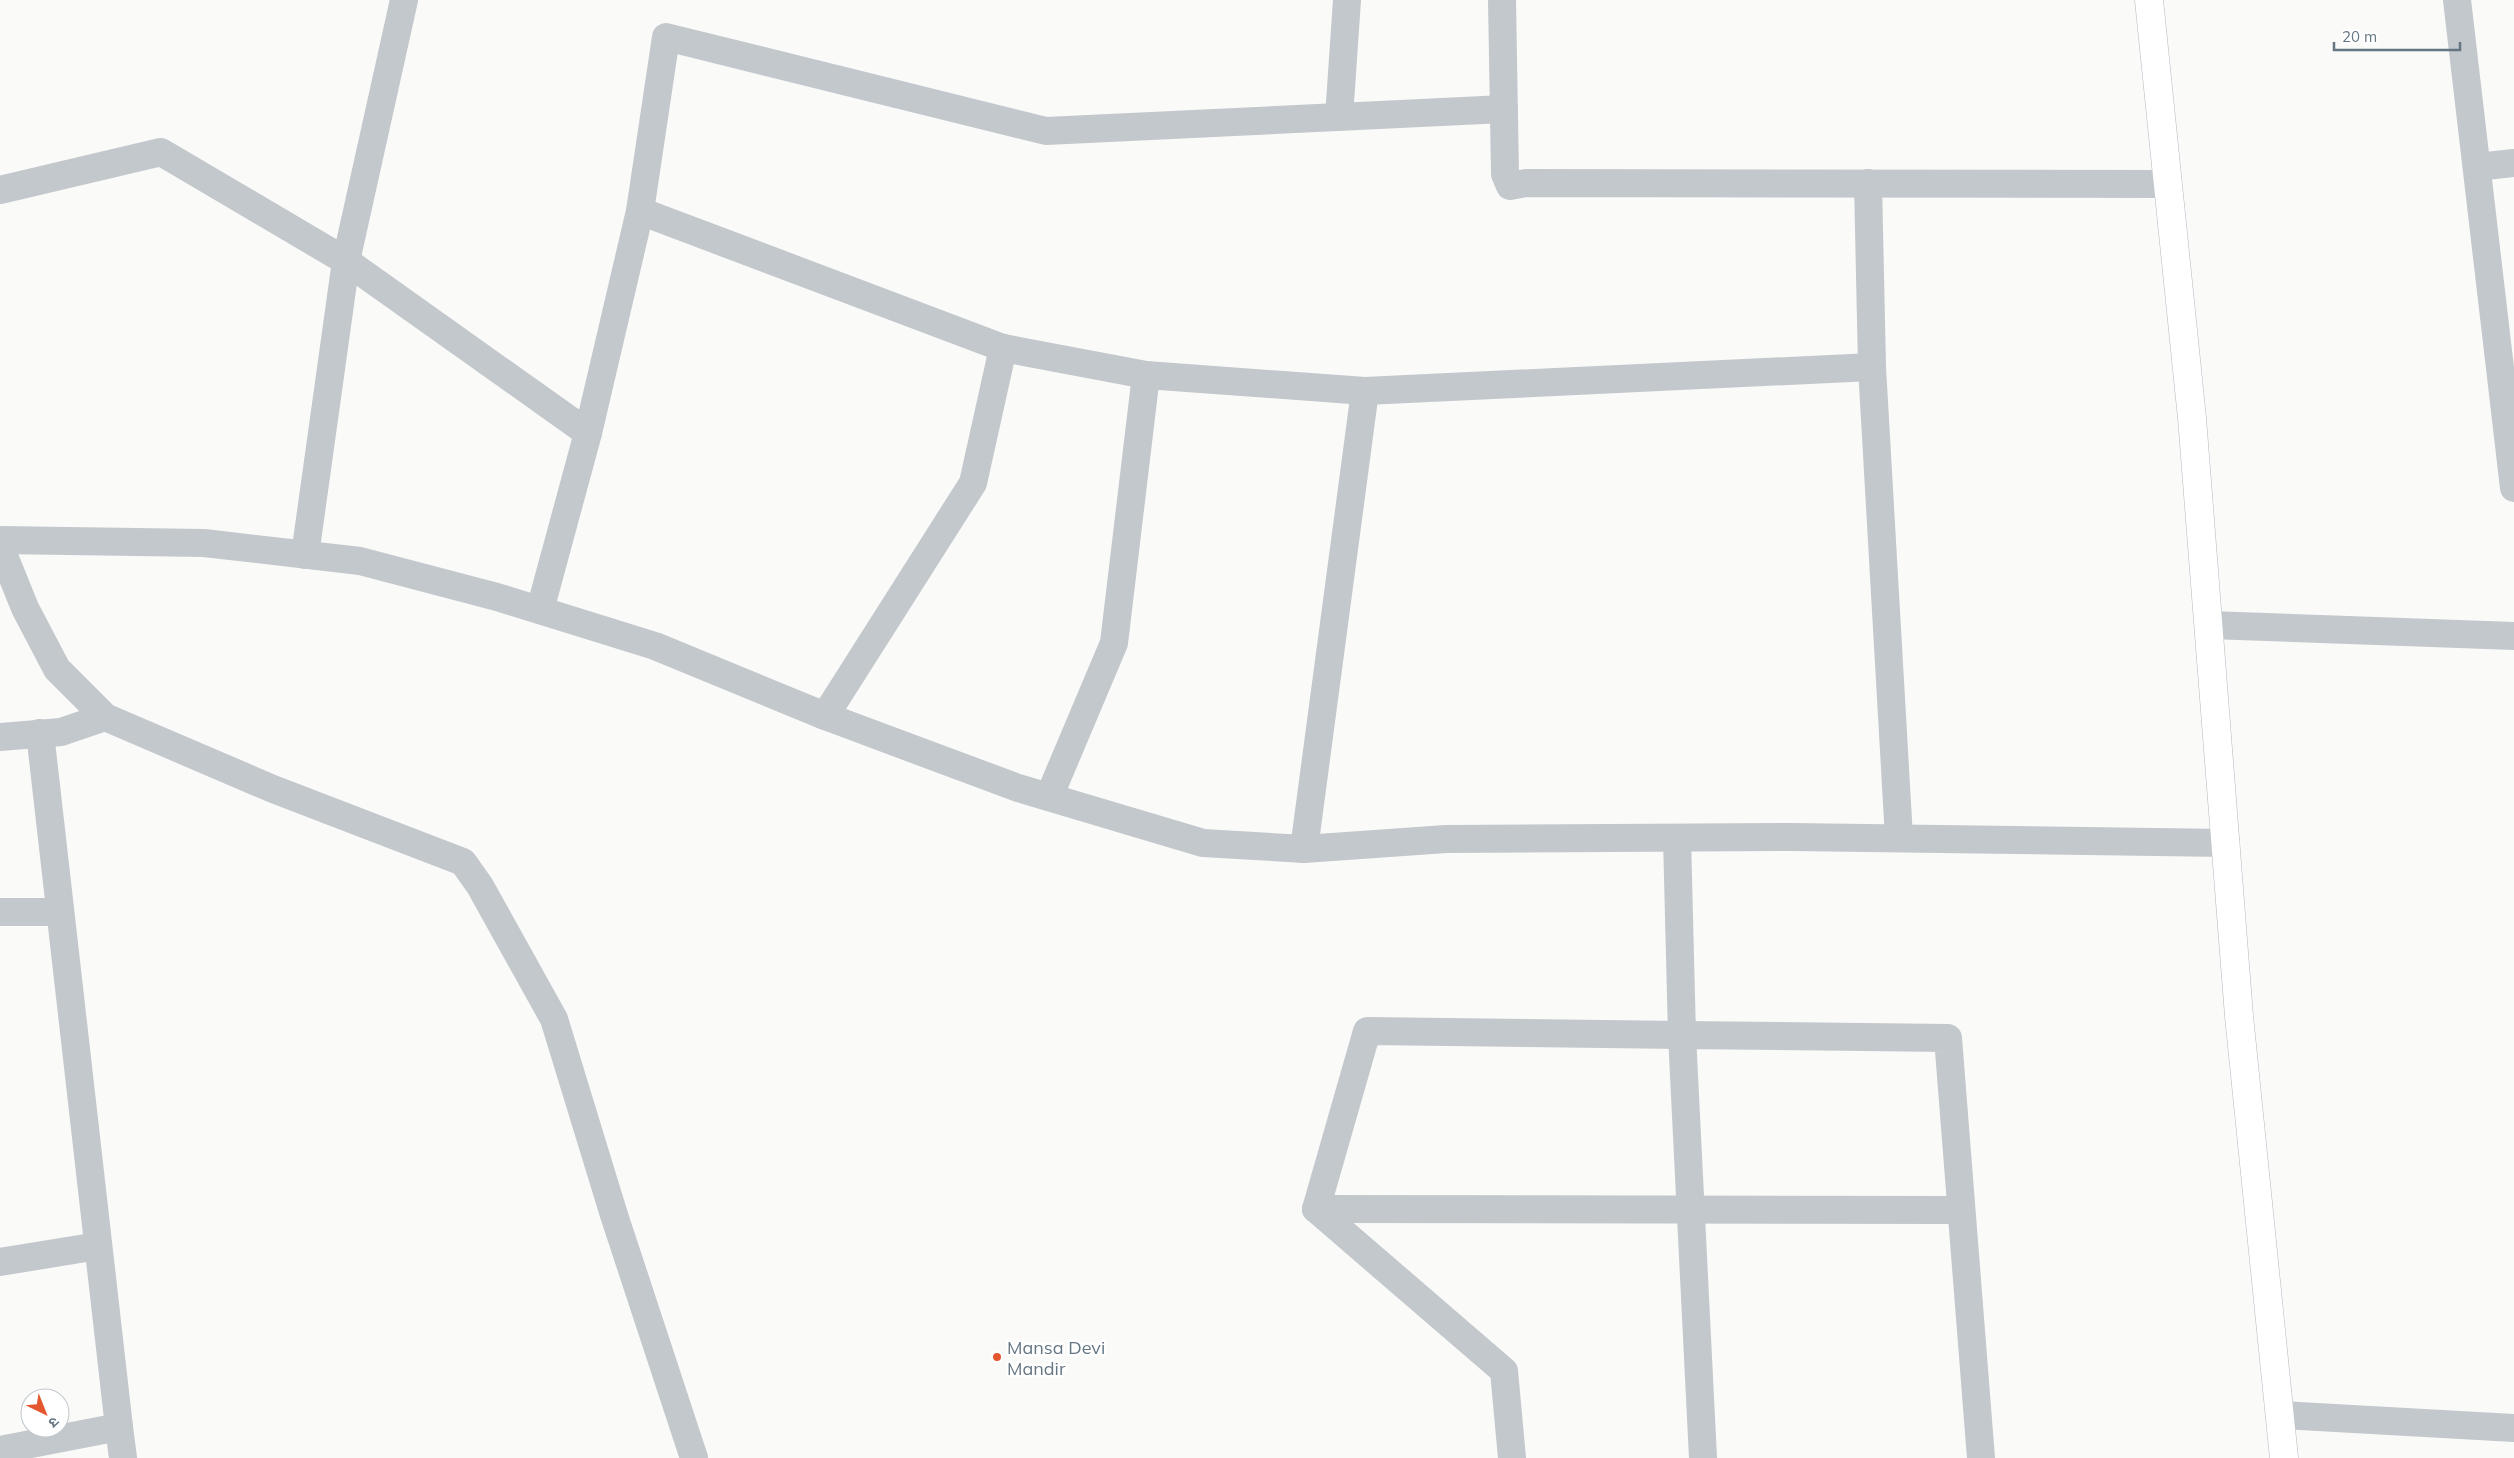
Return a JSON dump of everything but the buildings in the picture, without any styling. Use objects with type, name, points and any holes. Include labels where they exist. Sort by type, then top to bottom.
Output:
[{"type":"street","points":[[305,555],[346,260],[404,0]]},
{"type":"street","points":[[1339,117],[1347,0]]},
{"type":"street","points":[[1502,0],[1505,174],[1510,186],[1526,183],[2168,184]]},
{"type":"street","points":[[2150,0],[2192,418],[2239,1016],[2284,1458]]},
{"type":"street","points":[[2457,0],[2514,488]]},
{"type":"street","points":[[540,610],[588,433],[640,211],[666,37],[1046,131],[1504,109]]},
{"type":"street","points":[[0,190],[161,152],[346,260],[588,433]]},
{"type":"street","points":[[2476,167],[2514,163]]},
{"type":"street","points":[[1868,183],[1872,367],[1899,838]]},
{"type":"street","points":[[640,211],[1003,348],[1146,375],[1365,390],[1872,367]]},
{"type":"street","points":[[825,716],[973,483],[1003,348]]},
{"type":"street","points":[[1049,797],[1114,643],[1146,375]]},
{"type":"street","points":[[1304,849],[1365,390]]},
{"type":"street","points":[[0,540],[204,543],[360,561],[540,610],[655,646],[825,716],[1018,788],[1203,843],[1304,849],[1446,840],[1677,838],[1899,838],[2226,844]]},
{"type":"street","points":[[0,546],[25,608],[57,669],[105,717],[273,789],[463,862],[480,886],[554,1019],[614,1215],[694,1458]]},
{"type":"street","points":[[2209,625],[2514,636]]},
{"type":"street","points":[[0,737],[61,732],[105,717]]},
{"type":"street","points":[[40,733],[123,1458]]},
{"type":"street","points":[[1677,838],[1682,1035],[1703,1458]]},
{"type":"street","points":[[0,912],[60,912]]},
{"type":"street","points":[[1316,1209],[1367,1032],[1948,1038],[1981,1458]]},
{"type":"street","points":[[1316,1209],[1691,1208],[1962,1210]]},
{"type":"street","points":[[1316,1209],[1504,1371],[1512,1458]]},
{"type":"street","points":[[0,1262],[98,1246]]},
{"type":"street","points":[[2280,1415],[2514,1428]]},
{"type":"street","points":[[0,1450],[119,1427]]},
{"type":"place","name":"Mansa Devi Mandir","points":[[997,1357]]}]
